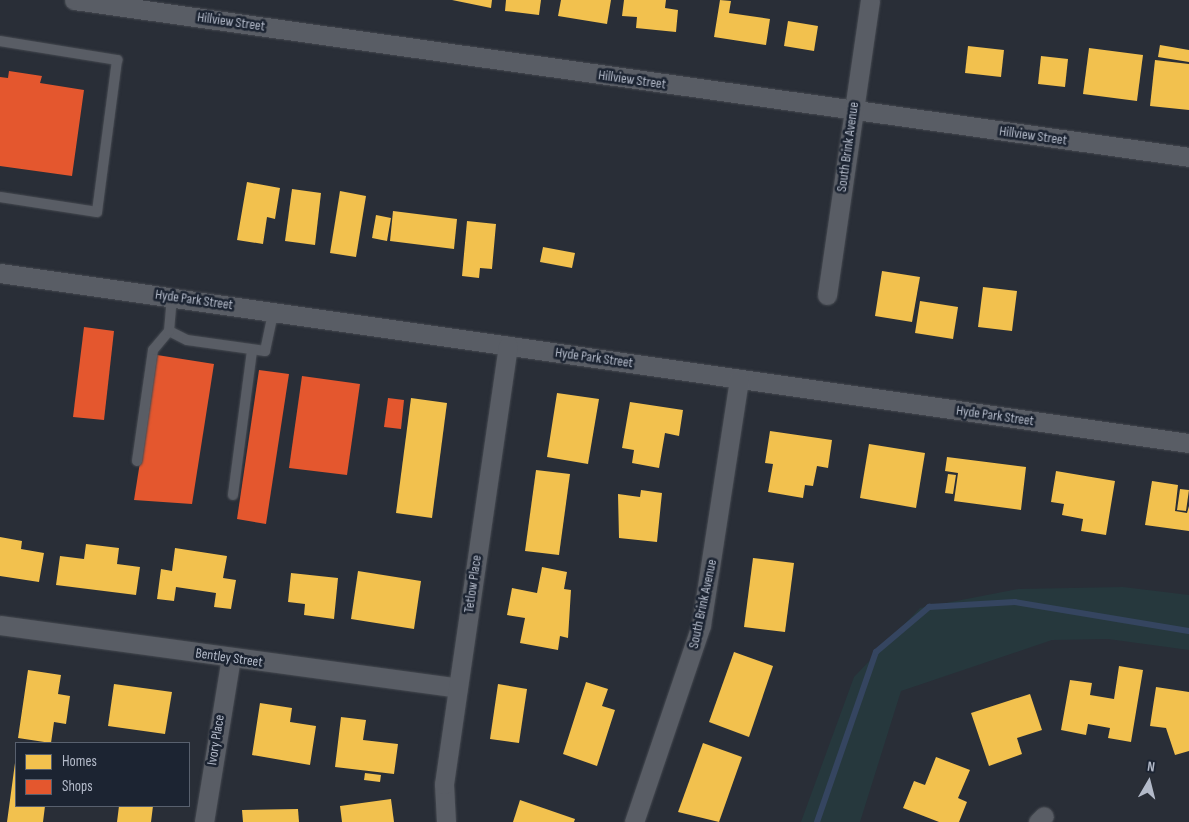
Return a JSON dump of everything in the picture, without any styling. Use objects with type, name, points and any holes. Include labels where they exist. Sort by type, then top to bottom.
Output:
[{"type":"street","name":"Hillview Street","points":[[74,0],[1189,157]]},
{"type":"street","name":"South Brink Avenue","points":[[827,295],[870,0]]},
{"type":"street","name":"Hyde Park Street","points":[[0,273],[1189,443]]},
{"type":"street","name":"Tetlow Place","points":[[446,822],[444,784],[508,346]]},
{"type":"street","name":"South Brink Avenue","points":[[634,822],[701,625],[739,379]]},
{"type":"street","name":"Bentley Street","points":[[0,626],[458,688]]},
{"type":"street","name":"Ivory Place","points":[[204,822],[231,658]]},
{"type":"lane","points":[[0,41],[117,60],[98,212],[0,196]]},
{"type":"lane","points":[[136,461],[153,350],[168,331],[172,297]]},
{"type":"lane","points":[[168,331],[186,340],[265,352],[273,312]]},
{"type":"lane","points":[[233,495],[252,350]]},
{"type":"shaded area","points":[[1123,587],[1189,595],[1189,650],[1108,639],[1052,640],[901,691],[860,822],[801,822],[854,677],[920,608],[1018,589]]},
{"type":"building: Homes","points":[[452,0],[492,0],[491,8]]},
{"type":"building: Homes","points":[[506,0],[541,0],[539,15],[505,11]]},
{"type":"building: Homes","points":[[561,0],[611,0],[607,24],[558,16]]},
{"type":"building: Homes","points":[[624,0],[666,0],[665,8],[678,10],[676,32],[636,28],[637,17],[622,16]]},
{"type":"building: Homes","points":[[720,0],[731,1],[729,13],[770,19],[766,45],[714,37]]},
{"type":"building: Homes","points":[[788,21],[818,26],[814,51],[784,46]]},
{"type":"building: Homes","points":[[1160,45],[1189,50],[1189,62],[1158,57]]},
{"type":"building: Homes","points":[[968,46],[1004,50],[1001,77],[965,73]]},
{"type":"building: Homes","points":[[1089,48],[1143,55],[1137,101],[1083,94]]},
{"type":"building: Homes","points":[[1041,56],[1068,59],[1065,87],[1038,84]]},
{"type":"building: Homes","points":[[1155,60],[1189,64],[1189,110],[1150,106]]},
{"type":"building: Homes","points":[[247,182],[280,188],[275,219],[267,217],[263,244],[237,240]]},
{"type":"building: Homes","points":[[292,189],[321,193],[315,245],[285,241]]},
{"type":"building: Homes","points":[[340,191],[366,196],[356,257],[330,253]]},
{"type":"building: Homes","points":[[393,211],[457,219],[454,249],[390,241]]},
{"type":"building: Homes","points":[[376,215],[391,218],[387,241],[372,238]]},
{"type":"building: Homes","points":[[467,221],[496,224],[492,269],[480,268],[479,278],[462,276]]},
{"type":"building: Homes","points":[[543,247],[575,253],[572,268],[540,262]]},
{"type":"building: Homes","points":[[882,271],[920,277],[912,322],[875,316]]},
{"type":"building: Homes","points":[[983,287],[1017,291],[1012,331],[978,327]]},
{"type":"building: Homes","points":[[920,301],[958,307],[953,339],[915,333]]},
{"type":"building: Homes","points":[[557,393],[599,399],[588,464],[547,457]]},
{"type":"building: Homes","points":[[411,398],[447,403],[432,518],[396,513]]},
{"type":"building: Homes","points":[[630,402],[683,410],[679,436],[665,433],[659,468],[632,463],[634,450],[622,448]]},
{"type":"building: Homes","points":[[770,431],[832,440],[828,468],[817,466],[813,486],[805,485],[803,498],[768,492],[773,464],[765,463]]},
{"type":"building: Homes","points":[[869,444],[925,453],[916,508],[860,498]]},
{"type":"building: Homes","points":[[947,457],[1026,467],[1021,510],[954,501],[958,473],[945,471]]},
{"type":"building: Homes","points":[[536,470],[570,474],[559,555],[525,551]]},
{"type":"building: Homes","points":[[1056,471],[1115,481],[1106,535],[1081,531],[1083,519],[1062,515],[1064,504],[1051,502]]},
{"type":"building: Homes","points":[[948,474],[956,475],[953,494],[945,493]]},
{"type":"building: Homes","points":[[1152,481],[1178,485],[1175,511],[1187,513],[1189,506],[1189,531],[1145,525]]},
{"type":"building: Homes","points":[[1180,489],[1189,490],[1186,511],[1177,510]]},
{"type":"building: Homes","points":[[641,490],[662,493],[657,542],[619,538],[618,494],[640,497]]},
{"type":"building: Homes","points":[[0,537],[22,541],[21,549],[44,553],[39,582],[0,576]]},
{"type":"building: Homes","points":[[86,544],[119,548],[117,564],[140,567],[136,595],[56,585],[60,556],[84,559]]},
{"type":"building: Homes","points":[[175,548],[227,556],[223,578],[236,580],[231,609],[214,607],[216,593],[176,587],[174,601],[157,599],[161,569],[172,571]]},
{"type":"building: Homes","points":[[753,558],[794,563],[785,632],[744,627]]},
{"type":"building: Homes","points":[[542,567],[567,572],[564,589],[571,590],[568,638],[560,636],[558,650],[520,643],[525,618],[507,615],[512,588],[537,593]]},
{"type":"building: Homes","points":[[358,571],[421,581],[414,629],[351,619]]},
{"type":"building: Homes","points":[[291,573],[338,578],[334,619],[304,615],[305,604],[288,602]]},
{"type":"building: Homes","points":[[734,652],[773,666],[749,737],[709,722]]},
{"type":"building: Homes","points":[[1119,666],[1143,670],[1131,742],[1108,738],[1110,728],[1088,724],[1086,735],[1061,730],[1070,680],[1092,683],[1090,695],[1114,699]]},
{"type":"building: Homes","points":[[28,670],[61,675],[58,694],[70,696],[66,724],[54,722],[51,742],[18,738]]},
{"type":"building: Homes","points":[[586,682],[608,689],[602,706],[615,710],[597,766],[563,754]]},
{"type":"building: Homes","points":[[114,684],[172,692],[165,734],[108,726]]},
{"type":"building: Homes","points":[[498,684],[527,689],[519,743],[490,739]]},
{"type":"building: Homes","points":[[1156,687],[1189,692],[1189,751],[1175,755],[1166,728],[1150,726]]},
{"type":"building: Homes","points":[[1030,694],[1042,730],[1017,738],[1022,754],[989,766],[971,713]]},
{"type":"building: Homes","points":[[260,703],[292,708],[290,722],[316,726],[310,765],[252,755]]},
{"type":"building: Homes","points":[[341,717],[366,720],[363,740],[398,744],[394,774],[335,767]]},
{"type":"building: Homes","points":[[703,743],[742,757],[719,822],[678,812]]},
{"type":"building: Homes","points":[[936,757],[970,770],[958,798],[967,802],[959,822],[939,822],[903,808],[914,781],[925,785]]},
{"type":"building: Homes","points":[[15,763],[15,807],[45,807],[43,822],[7,822]]},
{"type":"building: Homes","points":[[365,773],[381,775],[380,782],[364,780]]},
{"type":"building: Homes","points":[[391,799],[394,822],[342,822],[340,806]]},
{"type":"building: Homes","points":[[520,800],[575,819],[574,822],[513,822]]},
{"type":"building: Homes","points":[[119,807],[153,807],[151,822],[117,822]]},
{"type":"building: Homes","points":[[298,809],[299,822],[243,822],[242,810]]},
{"type":"building: Shops","points":[[9,71],[42,76],[40,83],[84,90],[72,176],[0,166],[0,77],[8,78]]},
{"type":"building: Shops","points":[[84,327],[114,331],[104,420],[73,417]]},
{"type":"building: Shops","points":[[157,355],[214,364],[192,504],[134,500]]},
{"type":"building: Shops","points":[[259,370],[289,374],[266,524],[237,519]]},
{"type":"building: Shops","points":[[302,376],[360,384],[347,475],[289,468]]},
{"type":"building: Shops","points":[[388,398],[404,400],[401,429],[384,427]]},
{"type":"waterway","points":[[817,822],[876,652],[929,607],[1015,602],[1189,631]]}]
